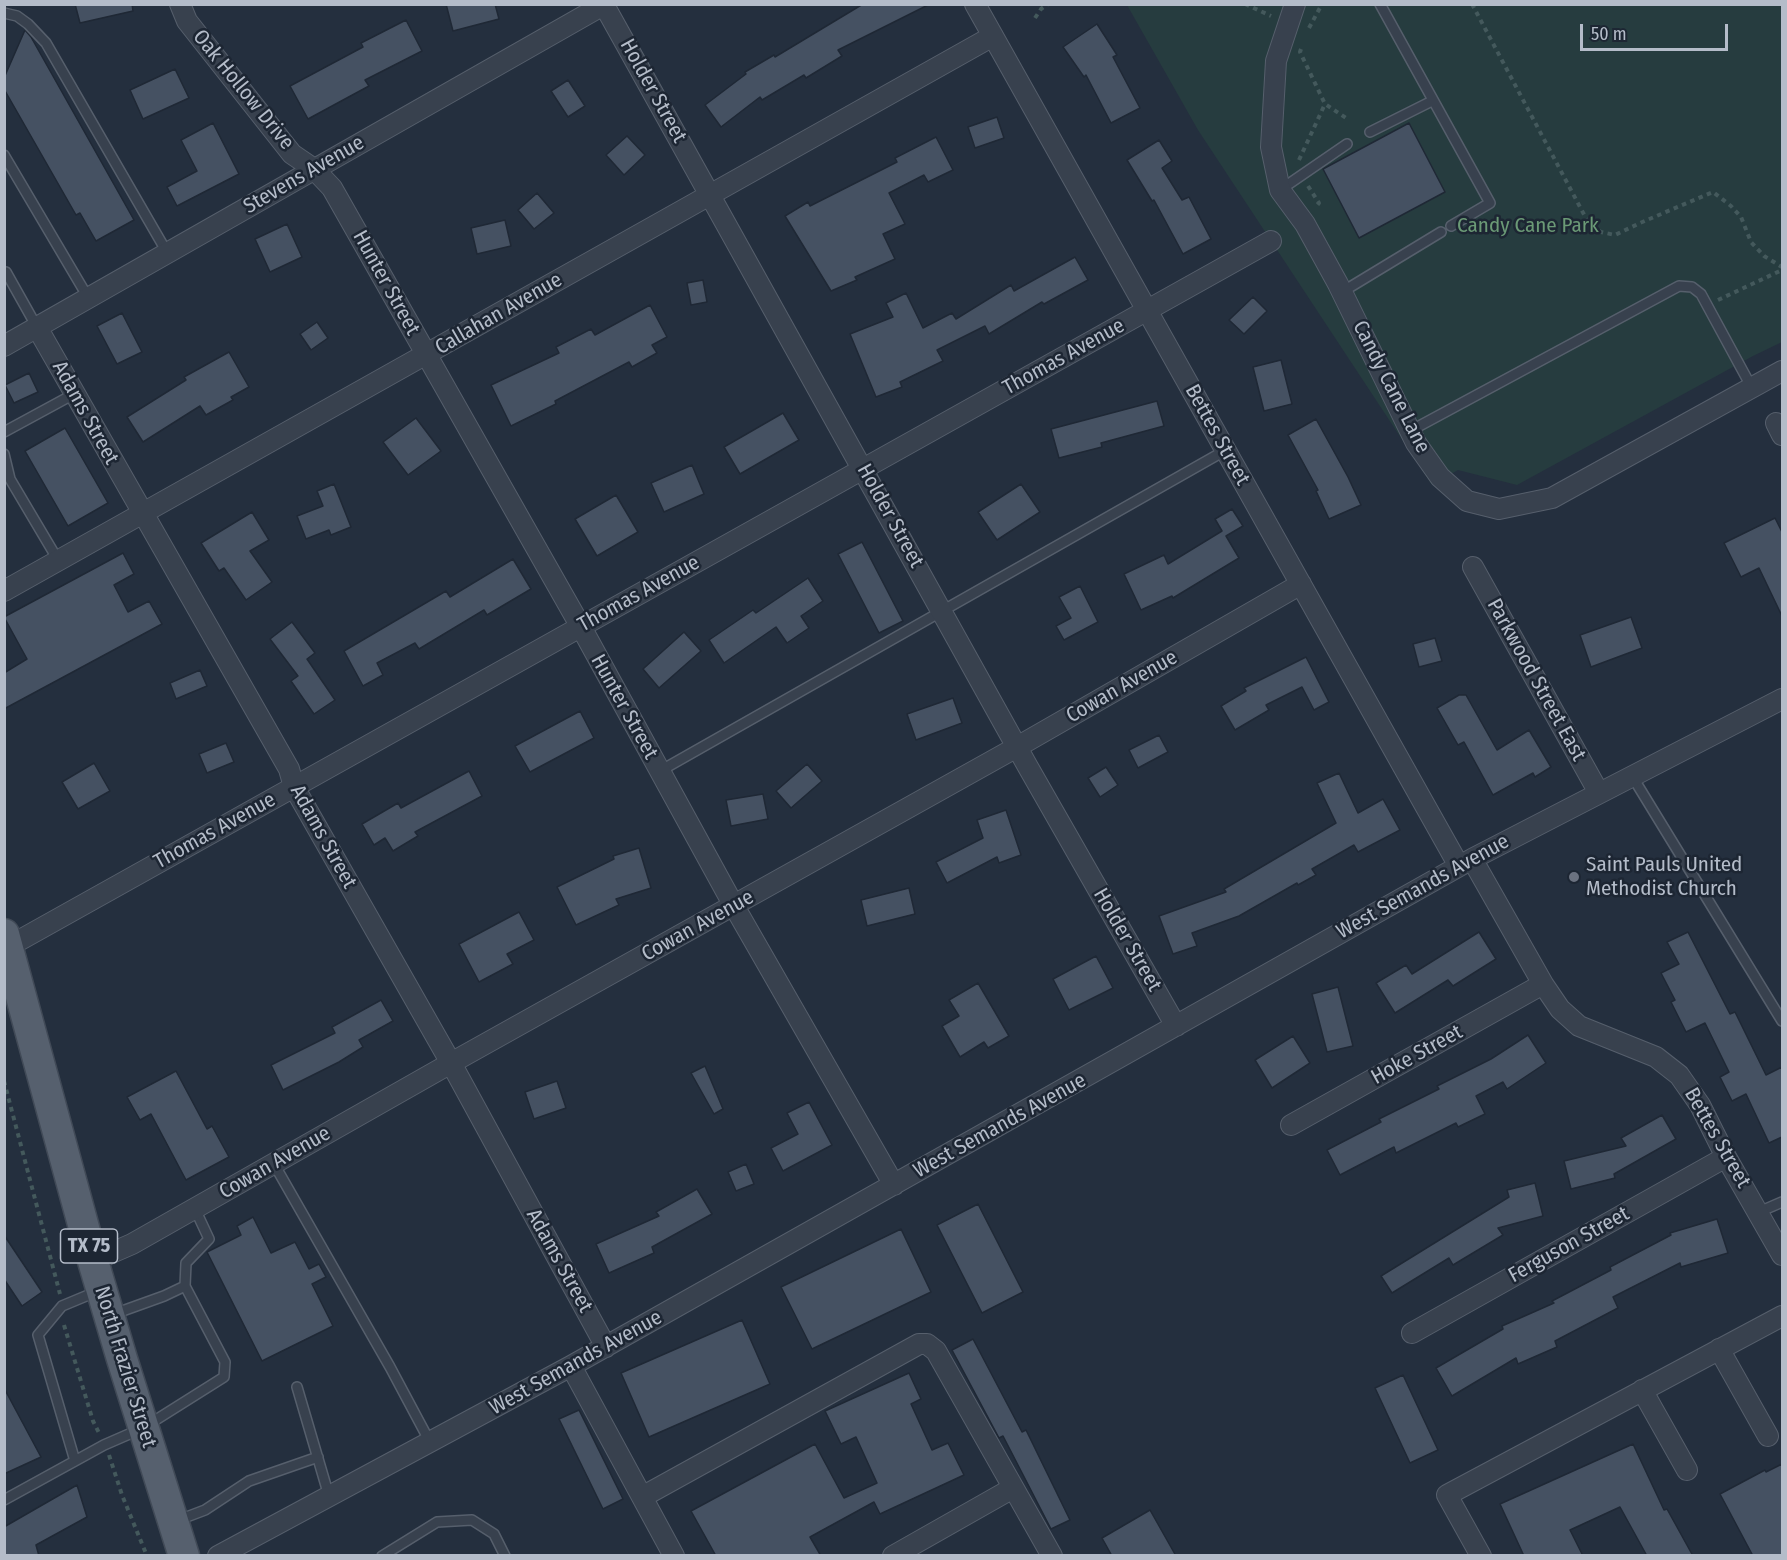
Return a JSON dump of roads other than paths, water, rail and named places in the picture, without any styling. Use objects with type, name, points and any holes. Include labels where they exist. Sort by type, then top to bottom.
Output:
[{"type":"main road","name":"North Frazier Street","points":[[6,943],[101,1289],[184,1556]]},
{"type":"street","name":"Oak Hollow Drive","points":[[180,4],[187,21],[292,154],[314,169]]},
{"type":"street","name":"Bettes Street","points":[[975,4],[1301,584],[1465,863],[1543,984],[1560,1009],[1578,1026],[1656,1057],[1679,1075],[1700,1105],[1726,1157],[1782,1255]]},
{"type":"street","name":"Candy Cane Lane","points":[[1295,4],[1276,61],[1271,147],[1280,190],[1305,224],[1342,292],[1410,431],[1440,477],[1467,501],[1499,509],[1552,498],[1782,371]]},
{"type":"street","name":"Stevens Avenue","points":[[4,346],[604,5]]},
{"type":"street","name":"Holder Street","points":[[604,5],[1017,747],[1176,1026]]},
{"type":"street","name":"Callahan Avenue","points":[[4,591],[993,36]]},
{"type":"street","name":"Hunter Street","points":[[314,169],[332,188],[580,627],[734,906],[894,1185]]},
{"type":"street","name":"Thomas Avenue","points":[[6,943],[294,787],[1271,242]]},
{"type":"street","name":"Adams Street","points":[[38,328],[288,769],[294,787],[451,1063],[606,1347]]},
{"type":"street","name":"Parkwood Street East","points":[[1473,567],[1599,793]]},
{"type":"street","name":"Cowan Avenue","points":[[101,1289],[132,1244],[1017,747],[1301,584]]},
{"type":"street","name":"West Semands Avenue","points":[[218,1556],[572,1366],[1465,863],[1782,699]]},
{"type":"street","name":"Hoke Street","points":[[1291,1125],[1543,984]]},
{"type":"street","name":"Ferguson Street","points":[[1412,1333],[1726,1157]]},
{"type":"street","points":[[1480,1556],[1447,1495],[1782,1316]]},
{"type":"street","points":[[642,1497],[919,1344],[927,1344],[936,1351],[1052,1556]]},
{"type":"street","points":[[1719,1349],[1768,1436]]},
{"type":"street","points":[[572,1366],[674,1556]]},
{"type":"street","points":[[1642,1390],[1687,1470]]},
{"type":"street","points":[[893,1556],[1013,1488]]},
{"type":"lane","points":[[1380,4],[1490,203],[1451,226]]},
{"type":"lane","points":[[4,13],[17,15],[46,44],[168,254]]},
{"type":"lane","points":[[1370,132],[1432,101]]},
{"type":"lane","points":[[1280,190],[1347,144]]},
{"type":"lane","points":[[4,155],[89,299]]},
{"type":"lane","points":[[1342,292],[1441,232]]},
{"type":"lane","points":[[5,272],[38,328]]},
{"type":"lane","points":[[1410,431],[1679,286],[1692,287],[1701,294],[1752,388]]},
{"type":"lane","points":[[4,432],[74,394]]},
{"type":"lane","points":[[660,771],[1226,450]]},
{"type":"lane","points":[[4,454],[10,479],[58,560]]},
{"type":"lane","points":[[1632,776],[1782,1021]]},
{"type":"lane","points":[[274,1164],[430,1442]]},
{"type":"lane","points":[[1759,1212],[1782,1202]]},
{"type":"lane","points":[[4,1500],[104,1445],[143,1428],[224,1377],[225,1362],[185,1286],[186,1263],[209,1239],[195,1209]]},
{"type":"lane","points":[[75,1461],[38,1335],[62,1306],[101,1289],[164,1296],[185,1286]]},
{"type":"lane","points":[[297,1387],[329,1496]]},
{"type":"lane","points":[[174,1522],[206,1510],[249,1481],[318,1457]]},
{"type":"lane","points":[[382,1556],[437,1522],[472,1520],[495,1534],[505,1556]]},
{"type":"place","name":"Saint Pauls United Methodist Church","points":[[1574,877]]},
{"type":"park label","name":"Candy Cane Park","points":[[1528,226]]}]
